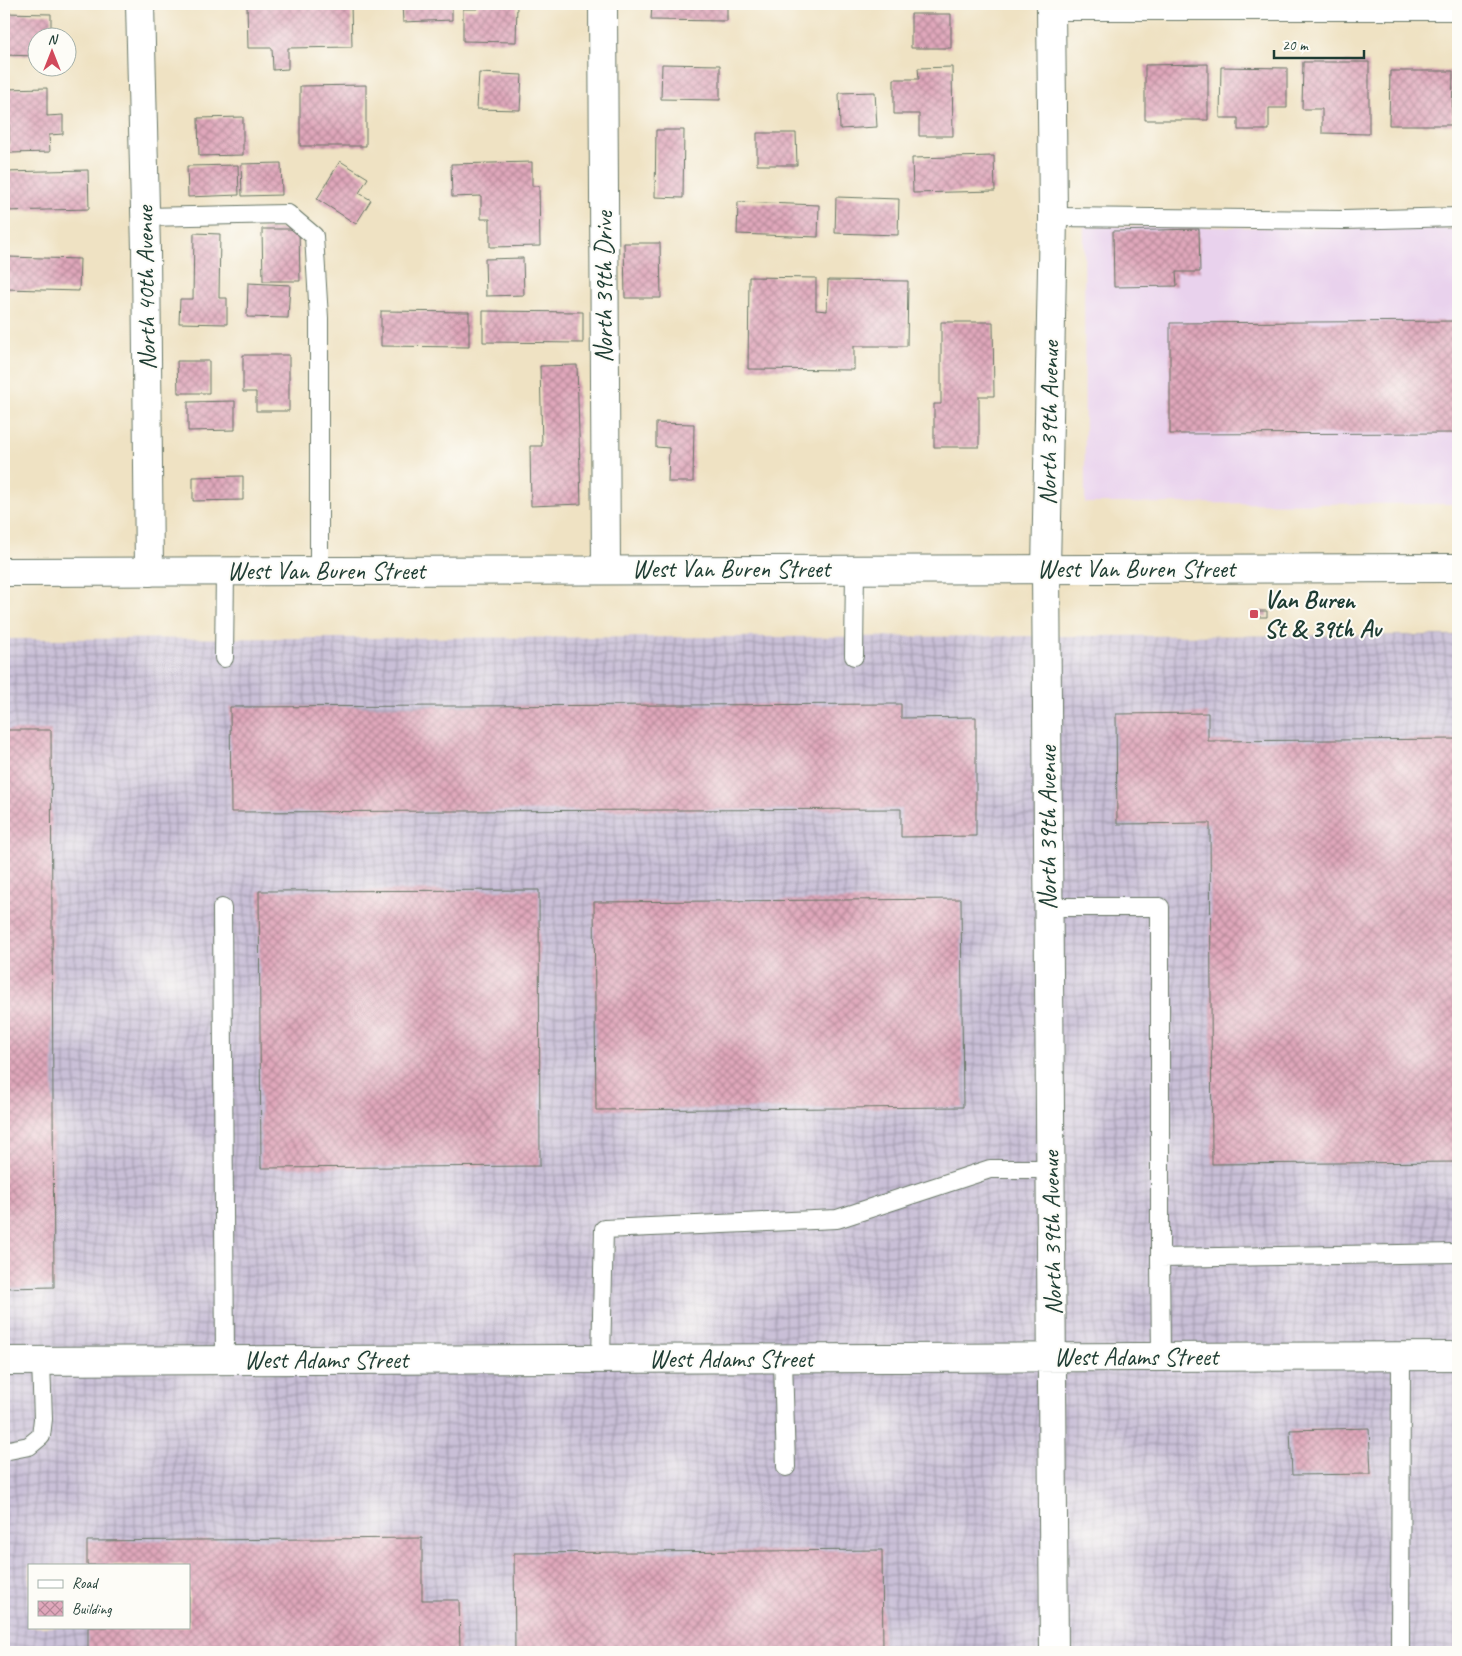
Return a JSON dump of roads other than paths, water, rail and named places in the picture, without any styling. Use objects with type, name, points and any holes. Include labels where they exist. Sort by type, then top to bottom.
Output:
[{"type":"street","name":"North 40th Avenue","points":[[140,4],[145,217],[149,572]]},
{"type":"street","name":"North 39th Drive","points":[[603,4],[606,570]]},
{"type":"street","points":[[1051,5],[1458,6]]},
{"type":"street","name":"North 39th Avenue","points":[[1051,5],[1054,217],[1046,569],[1054,1652]]},
{"type":"street","name":"West Van Buren Street","points":[[4,572],[1458,568]]},
{"type":"street","name":"West Adams Street","points":[[4,1361],[1458,1356]]},
{"type":"lane","points":[[145,217],[288,214],[314,236],[319,318],[320,571]]},
{"type":"lane","points":[[1054,217],[1344,220],[1458,217]]},
{"type":"lane","points":[[854,656],[855,569]]},
{"type":"lane","points":[[224,658],[225,571]]},
{"type":"lane","points":[[1049,906],[1160,907],[1161,1357]]},
{"type":"lane","points":[[222,908],[225,1360]]},
{"type":"lane","points":[[600,1359],[604,1229],[837,1219],[990,1169],[1051,1169]]},
{"type":"lane","points":[[1160,1258],[1458,1253]]},
{"type":"lane","points":[[1400,1652],[1401,1356]]},
{"type":"lane","points":[[783,1359],[786,1467]]},
{"type":"lane","points":[[4,1451],[29,1446],[40,1436],[43,1419],[41,1361]]},
{"type":"place","name":"Van Buren St & 39th Av","points":[[1254,614]]}]
